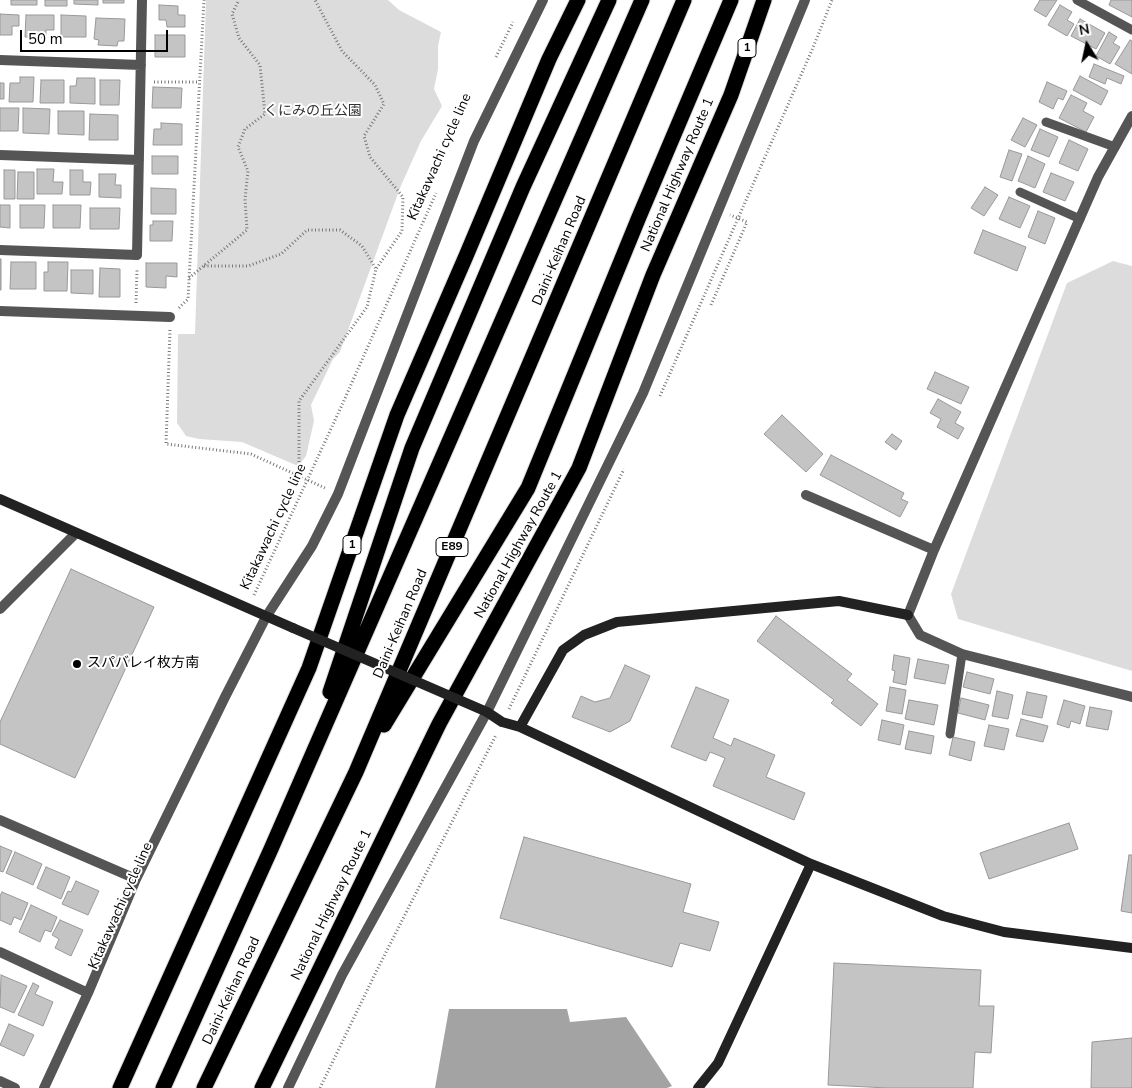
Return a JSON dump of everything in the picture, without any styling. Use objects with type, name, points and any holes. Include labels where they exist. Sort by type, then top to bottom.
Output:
[{"type":"highway","name":"1","points":[[120,1088],[309,668],[397,415],[549,59],[578,0]]},
{"type":"highway","points":[[300,784],[412,448],[523,187],[609,0]]},
{"type":"highway","name":"Daini-Keihan Road","points":[[163,1088],[300,784],[642,0]]},
{"type":"highway","name":"Daini-Keihan Road","points":[[204,1088],[356,772],[684,0]]},
{"type":"highway","points":[[356,772],[528,488],[639,217],[731,0]]},
{"type":"highway","name":"National Highway Route 1","points":[[262,1088],[439,724],[579,468],[653,275],[731,95],[764,0]]},
{"type":"street","points":[[0,250],[137,255],[142,0]]},
{"type":"street","points":[[44,1088],[88,993],[136,879],[266,617],[312,546],[338,494],[474,141],[542,0]]},
{"type":"street","points":[[288,1088],[342,975],[487,712],[643,393],[805,0]]},
{"type":"street","points":[[0,60],[141,66]]},
{"type":"street","points":[[908,616],[934,550],[1098,177],[1132,116]]},
{"type":"street","points":[[0,155],[139,160]]},
{"type":"street","points":[[0,311],[170,317]]},
{"type":"street","points":[[806,496],[934,550]]},
{"type":"street","points":[[0,500],[487,712],[502,722],[520,727],[811,864],[943,916],[1004,932],[1132,948]]},
{"type":"street","points":[[0,609],[76,533]]},
{"type":"street","points":[[520,727],[563,650],[584,635],[618,622],[839,601],[908,616],[920,635],[962,654],[1132,697]]},
{"type":"street","points":[[0,820],[136,879]]},
{"type":"street","points":[[698,1088],[718,1063],[811,864]]},
{"type":"street","points":[[0,952],[88,993]]},
{"type":"street","points":[[0,1081],[15,1088]]},
{"type":"lane","points":[[1077,0],[1132,30]]},
{"type":"lane","points":[[1046,122],[1114,147]]},
{"type":"lane","points":[[1020,192],[1080,219]]},
{"type":"lane","points":[[950,734],[962,654]]},
{"type":"path","points":[[204,0],[188,299],[170,317],[166,444],[251,454],[338,494]]},
{"type":"path","points":[[189,278],[246,230],[245,199],[248,171],[238,147],[245,129],[266,114],[260,65],[239,38],[232,14],[239,0]]},
{"type":"path","points":[[299,476],[299,401],[367,306],[376,269],[402,231],[403,196],[370,157],[364,136],[384,104],[375,85],[342,51],[315,0]]},
{"type":"path","points":[[493,65],[517,16]]},
{"type":"path","points":[[141,82],[199,82]]},
{"type":"path","name":"Kitakawachi cycle line","points":[[248,608],[308,480],[438,190]]},
{"type":"path","points":[[711,305],[747,222],[719,209]]},
{"type":"path","points":[[203,266],[248,266],[281,254],[307,230],[340,230],[362,246],[376,269]]},
{"type":"path","points":[[136,311],[137,255]]},
{"type":"green space","name":"くにみの丘公園","points":[[206,0],[388,0],[399,10],[441,32],[438,46],[438,69],[434,89],[442,106],[421,141],[400,188],[340,352],[333,359],[311,405],[314,421],[306,456],[298,466],[242,442],[199,439],[186,436],[177,423],[178,334],[195,334]]},
{"type":"green space","points":[[1113,261],[1132,266],[1132,671],[958,619],[951,594],[1067,283]]},
{"type":"shaded area","points":[[449,1009],[567,1009],[570,1022],[626,1017],[672,1086],[667,1088],[435,1088]]},
{"type":"building","points":[[11,0],[37,0],[37,5],[11,5]]},
{"type":"building","points":[[45,0],[67,0],[67,6],[45,6]]},
{"type":"building","points":[[74,0],[98,0],[98,5],[74,4]]},
{"type":"building","points":[[103,0],[124,0],[124,3],[103,3]]},
{"type":"building","points":[[1040,0],[1057,0],[1046,17],[1034,10]]},
{"type":"building","points":[[1111,0],[1132,0],[1132,17],[1109,5]]},
{"type":"building","points":[[159,5],[178,6],[178,15],[185,15],[185,27],[167,27],[166,20],[159,20]]},
{"type":"building","points":[[1060,5],[1072,12],[1067,20],[1074,24],[1067,36],[1048,25]]},
{"type":"building","points":[[0,14],[19,15],[19,26],[12,26],[12,35],[0,35]]},
{"type":"building","points":[[26,15],[54,15],[54,30],[46,30],[46,38],[25,37]]},
{"type":"building","points":[[61,15],[86,16],[86,37],[61,37]]},
{"type":"building","points":[[96,18],[125,19],[124,41],[118,41],[117,46],[98,45],[99,40],[94,39]]},
{"type":"building","points":[[1080,19],[1105,33],[1096,49],[1071,36]]},
{"type":"building","points":[[1109,32],[1117,37],[1113,43],[1120,47],[1110,64],[1096,56]]},
{"type":"building","points":[[155,35],[185,35],[185,57],[155,57]]},
{"type":"building","points":[[1130,40],[1132,41],[1132,74],[1115,64]]},
{"type":"building","points":[[1094,64],[1124,76],[1121,84],[1107,78],[1105,84],[1089,77]]},
{"type":"building","points":[[1080,76],[1108,91],[1101,105],[1073,90]]},
{"type":"building","points":[[20,77],[34,77],[33,102],[9,102],[10,83],[20,83]]},
{"type":"building","points":[[77,78],[95,78],[95,104],[70,103],[70,86],[76,86]]},
{"type":"building","points":[[41,80],[64,80],[64,103],[40,103]]},
{"type":"building","points":[[100,80],[120,80],[119,105],[100,105]]},
{"type":"building","points":[[1047,82],[1067,91],[1063,100],[1058,98],[1053,109],[1039,102]]},
{"type":"building","points":[[0,83],[4,83],[4,99],[0,99]]},
{"type":"building","points":[[153,87],[182,88],[181,108],[152,108]]},
{"type":"building","points":[[1071,95],[1087,103],[1083,111],[1094,117],[1086,132],[1059,118]]},
{"type":"building","points":[[0,108],[19,108],[18,131],[0,131]]},
{"type":"building","points":[[23,108],[50,109],[49,134],[23,133]]},
{"type":"building","points":[[58,111],[84,111],[84,135],[58,134]]},
{"type":"building","points":[[90,114],[118,115],[118,140],[89,140]]},
{"type":"building","points":[[1023,118],[1037,125],[1025,147],[1011,140]]},
{"type":"building","points":[[161,123],[182,124],[182,145],[153,145],[154,129],[161,129]]},
{"type":"building","points":[[1040,129],[1058,137],[1049,157],[1031,150]]},
{"type":"building","points":[[1069,140],[1088,149],[1078,171],[1059,163]]},
{"type":"building","points":[[1009,150],[1022,154],[1012,181],[1000,177]]},
{"type":"building","points":[[152,156],[178,156],[178,174],[152,174]]},
{"type":"building","points":[[1028,156],[1045,164],[1035,188],[1018,181]]},
{"type":"building","points":[[37,169],[54,169],[53,182],[63,182],[62,194],[37,194]]},
{"type":"building","points":[[4,170],[15,170],[15,199],[4,199]]},
{"type":"building","points":[[70,170],[83,170],[83,182],[91,182],[90,195],[70,195]]},
{"type":"building","points":[[18,172],[34,172],[34,199],[17,199]]},
{"type":"building","points":[[1051,173],[1074,182],[1065,201],[1043,192]]},
{"type":"building","points":[[99,174],[116,174],[115,185],[121,185],[121,198],[99,197]]},
{"type":"building","points":[[985,187],[998,195],[984,216],[971,208]]},
{"type":"building","points":[[151,188],[176,189],[176,214],[151,214]]},
{"type":"building","points":[[1009,197],[1030,206],[1020,228],[999,219]]},
{"type":"building","points":[[0,205],[10,205],[10,228],[0,227]]},
{"type":"building","points":[[20,205],[45,205],[44,228],[20,228]]},
{"type":"building","points":[[53,205],[81,205],[80,228],[53,228]]},
{"type":"building","points":[[90,208],[120,208],[119,229],[90,229]]},
{"type":"building","points":[[1038,211],[1055,218],[1045,244],[1028,237]]},
{"type":"building","points":[[153,221],[173,221],[172,241],[150,241],[150,225],[153,225]]},
{"type":"building","points":[[983,230],[1026,247],[1017,271],[974,253]]},
{"type":"building","points":[[1,259],[1,290],[0,290]]},
{"type":"building","points":[[11,262],[36,262],[36,289],[10,289]]},
{"type":"building","points":[[48,262],[68,262],[67,291],[44,291],[44,272],[48,272]]},
{"type":"building","points":[[146,263],[177,263],[177,277],[166,276],[166,288],[146,287]]},
{"type":"building","points":[[100,268],[120,269],[120,297],[99,297]]},
{"type":"building","points":[[71,270],[93,270],[93,294],[71,293]]},
{"type":"building","points":[[935,372],[969,387],[961,404],[927,389]]},
{"type":"building","points":[[938,399],[961,412],[955,423],[964,428],[958,439],[937,427],[941,419],[930,413]]},
{"type":"building","points":[[782,415],[823,454],[806,472],[764,434]]},
{"type":"building","points":[[892,434],[902,441],[896,450],[885,442]]},
{"type":"building","points":[[831,455],[904,493],[901,499],[908,502],[900,517],[820,475]]},
{"type":"building","name":"スパバレイ枚方南","points":[[71,569],[154,607],[75,778],[0,744],[0,722]]},
{"type":"building","points":[[776,616],[852,674],[847,680],[878,704],[861,726],[831,703],[834,700],[757,641]]},
{"type":"building","points":[[894,655],[910,658],[906,685],[893,682],[895,671],[892,670]]},
{"type":"building","points":[[918,659],[949,665],[945,684],[914,678]]},
{"type":"building","points":[[625,665],[650,676],[630,721],[610,732],[572,717],[581,696],[595,702],[610,698]]},
{"type":"building","points":[[967,672],[994,679],[990,694],[963,687]]},
{"type":"building","points":[[696,687],[729,700],[713,738],[731,746],[734,738],[775,755],[766,777],[805,793],[794,820],[713,786],[725,758],[710,752],[706,761],[671,747]]},
{"type":"building","points":[[890,687],[906,690],[902,714],[886,711]]},
{"type":"building","points":[[997,691],[1013,695],[1008,719],[992,716]]},
{"type":"building","points":[[1027,692],[1047,696],[1042,718],[1022,714]]},
{"type":"building","points":[[961,698],[989,705],[985,720],[958,713]]},
{"type":"building","points":[[909,700],[938,705],[934,725],[905,719]]},
{"type":"building","points":[[1064,700],[1085,706],[1080,724],[1071,721],[1069,728],[1057,724]]},
{"type":"building","points":[[1090,707],[1112,711],[1108,730],[1086,726]]},
{"type":"building","points":[[1021,719],[1048,726],[1043,742],[1016,736]]},
{"type":"building","points":[[882,720],[904,725],[900,745],[878,740]]},
{"type":"building","points":[[989,725],[1009,729],[1004,750],[984,746]]},
{"type":"building","points":[[909,731],[934,736],[931,754],[905,749]]},
{"type":"building","points":[[953,737],[975,742],[971,761],[949,755]]},
{"type":"building","points":[[1069,823],[1078,849],[989,879],[980,853]]},
{"type":"building","points":[[524,837],[691,884],[683,912],[719,922],[710,951],[680,943],[672,967],[500,918]]},
{"type":"building","points":[[0,846],[12,851],[3,872],[0,871]]},
{"type":"building","points":[[15,852],[42,864],[33,885],[6,873]]},
{"type":"building","points":[[1129,855],[1132,855],[1132,913],[1121,911]]},
{"type":"building","points":[[46,867],[70,877],[61,899],[37,888]]},
{"type":"building","points":[[76,881],[99,891],[88,915],[62,904],[68,891],[71,892]]},
{"type":"building","points":[[2,892],[28,903],[21,920],[14,917],[11,925],[0,920],[0,896]]},
{"type":"building","points":[[31,905],[57,917],[51,932],[45,930],[40,942],[19,932]]},
{"type":"building","points":[[60,920],[83,930],[71,956],[55,948],[59,939],[52,935]]},
{"type":"building","points":[[834,963],[981,970],[979,1006],[994,1006],[991,1053],[975,1052],[973,1088],[888,1088],[828,1085]]},
{"type":"building","points":[[1,975],[27,986],[14,1013],[0,1007]]},
{"type":"building","points":[[33,983],[39,986],[35,994],[53,1002],[43,1026],[18,1015]]},
{"type":"building","points":[[9,1024],[34,1035],[24,1056],[0,1045]]},
{"type":"building","points":[[1132,1038],[1132,1088],[1091,1088],[1092,1042]]},
{"type":"place","name":"スパバレイ枚方南","points":[[77,664]]}]
